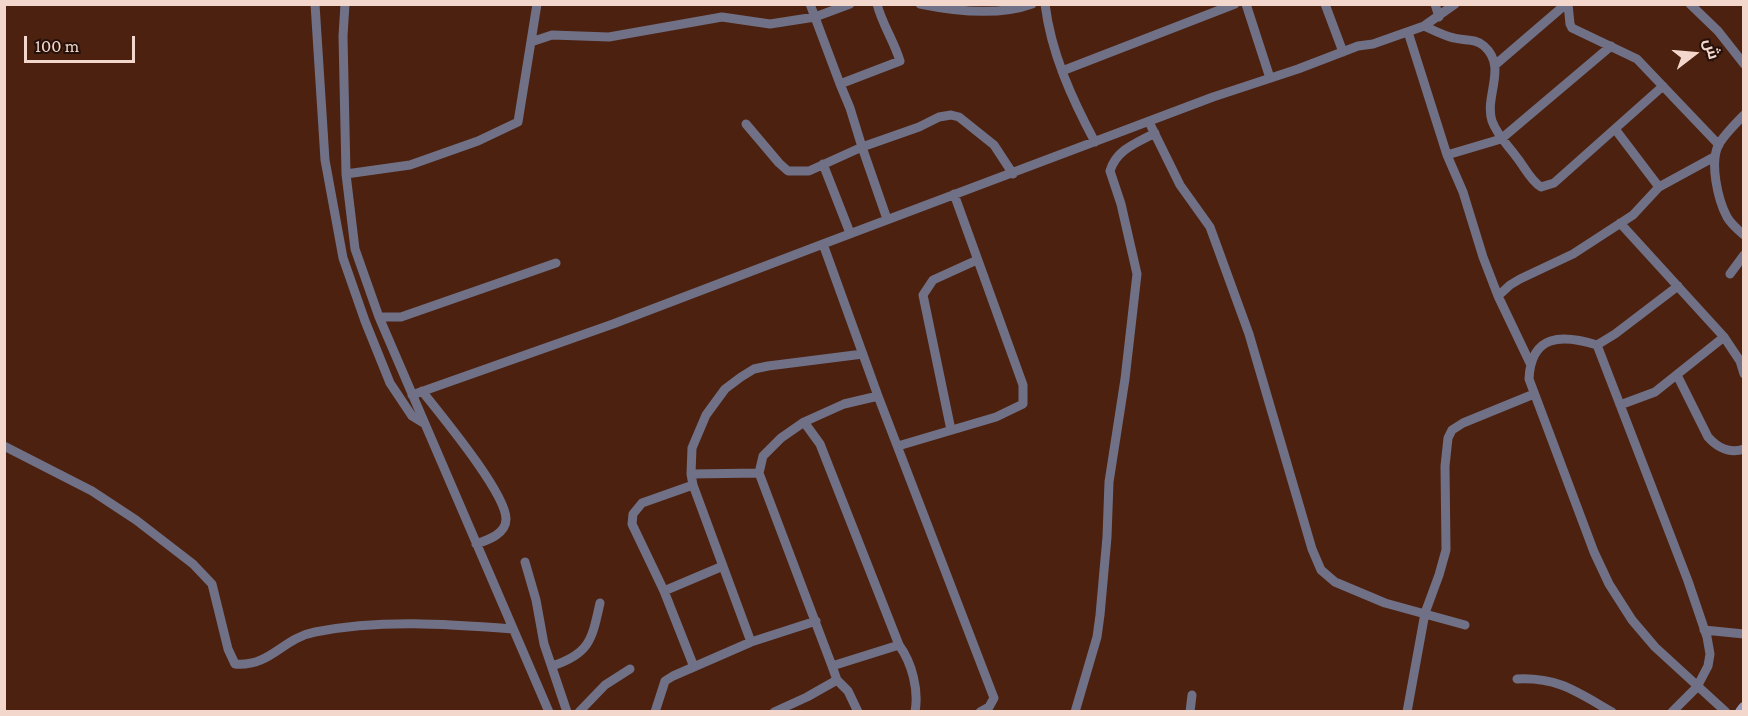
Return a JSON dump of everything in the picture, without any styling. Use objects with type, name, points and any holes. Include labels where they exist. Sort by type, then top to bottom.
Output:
[{"type":"street","points":[[315,4],[325,160],[343,258],[390,383],[412,416],[425,424]]},
{"type":"street","points":[[345,4],[343,36],[346,174],[355,249],[379,317],[549,711]]},
{"type":"street","points":[[346,174],[410,165],[478,141],[518,122],[537,4]]},
{"type":"street","points":[[810,4],[850,108],[887,219]]},
{"type":"street","points":[[531,42],[552,35],[609,37],[722,17],[770,24],[814,16],[850,4]]},
{"type":"street","points":[[840,84],[900,61],[896,47],[880,17],[877,4]]},
{"type":"street","points":[[920,4],[949,10],[991,7],[1017,10],[1032,4]]},
{"type":"street","points":[[1045,4],[1062,71],[1077,108],[1095,142]]},
{"type":"street","points":[[1062,71],[1235,4]]},
{"type":"street","points":[[1246,4],[1270,78]]},
{"type":"street","points":[[1325,4],[1343,52]]},
{"type":"street","points":[[1436,4],[1439,17]]},
{"type":"street","points":[[412,395],[613,324],[1149,122],[1343,52],[1408,32],[1424,26],[1455,4]]},
{"type":"street","points":[[1495,65],[1567,4],[1572,28],[1637,59],[1719,145]]},
{"type":"street","points":[[1690,4],[1718,31],[1743,64]]},
{"type":"street","points":[[1424,26],[1455,39],[1466,39],[1482,44],[1488,49],[1495,65],[1490,108],[1492,120],[1501,139],[1536,184],[1546,187],[1554,183],[1663,86]]},
{"type":"street","points":[[1408,32],[1447,155],[1462,192],[1483,257],[1498,296],[1530,363]]},
{"type":"street","points":[[1447,155],[1501,139],[1611,46]]},
{"type":"street","points":[[1735,54],[1743,47]]},
{"type":"street","points":[[746,124],[788,171],[809,171],[862,147],[919,127],[939,117],[951,115],[959,117],[994,145],[1013,174]]},
{"type":"street","points":[[1743,115],[1719,145],[1714,157],[1716,186],[1721,203],[1728,218],[1743,235]]},
{"type":"street","points":[[1149,122],[1180,185],[1210,227],[1249,334],[1312,549],[1321,570],[1335,582],[1385,603],[1465,625]]},
{"type":"street","points":[[1615,129],[1659,187]]},
{"type":"street","points":[[1075,711],[1097,637],[1107,537],[1108,482],[1125,379],[1137,274],[1121,204],[1110,171],[1116,157],[1126,148],[1155,133]]},
{"type":"street","points":[[1498,296],[1510,285],[1573,254],[1640,209],[1659,187],[1714,157]]},
{"type":"street","points":[[823,164],[850,233]]},
{"type":"street","points":[[898,446],[996,417],[1023,404],[1023,385],[954,194]]},
{"type":"street","points":[[1620,223],[1742,357],[1743,374]]},
{"type":"street","points":[[823,244],[994,698],[989,707],[980,711]]},
{"type":"street","points":[[1730,274],[1743,255]]},
{"type":"street","points":[[951,430],[923,295],[933,280],[977,260]]},
{"type":"street","points":[[379,317],[401,317],[556,263]]},
{"type":"street","points":[[1678,286],[1597,345],[1580,340],[1557,340],[1544,344],[1534,352],[1530,363],[1529,379],[1594,552],[1609,584],[1632,620],[1655,647],[1726,711]]},
{"type":"street","points":[[1620,405],[1655,392],[1724,337]]},
{"type":"street","points":[[1597,345],[1688,581],[1710,654],[1708,666],[1698,687],[1672,711]]},
{"type":"street","points":[[751,642],[693,485],[692,448],[706,415],[725,389],[754,369],[863,354]]},
{"type":"street","points":[[1677,375],[1708,437],[1714,444],[1725,450],[1743,449]]},
{"type":"street","points":[[423,391],[492,485],[503,507],[506,519],[503,531],[476,544]]},
{"type":"street","points":[[1407,711],[1425,613],[1446,550],[1444,466],[1448,438],[1452,430],[1463,423],[1534,394]]},
{"type":"street","points":[[858,711],[849,692],[837,681],[759,473],[763,456],[781,438],[804,422],[844,404],[879,396]]},
{"type":"street","points":[[804,422],[820,444],[900,645],[906,654],[916,693],[915,711]]},
{"type":"street","points":[[4,446],[92,490],[136,520],[193,564],[212,584],[228,649],[235,664],[246,665],[266,659],[294,638],[313,632],[372,624],[513,629]]},
{"type":"street","points":[[691,474],[759,473]]},
{"type":"street","points":[[693,485],[642,503],[633,514],[632,524],[664,591],[694,667]]},
{"type":"street","points":[[525,562],[536,600],[544,644],[567,711]]},
{"type":"street","points":[[664,591],[723,566]]},
{"type":"street","points":[[552,666],[569,660],[586,647],[593,635],[600,603]]},
{"type":"street","points":[[655,711],[665,681],[751,642],[816,621]]},
{"type":"street","points":[[1704,630],[1743,633]]},
{"type":"street","points":[[832,666],[900,645]]},
{"type":"street","points":[[579,711],[605,685],[630,669]]},
{"type":"street","points":[[1517,678],[1550,680],[1612,711]]},
{"type":"street","points":[[774,711],[837,681]]},
{"type":"street","points":[[1190,711],[1192,695]]}]
